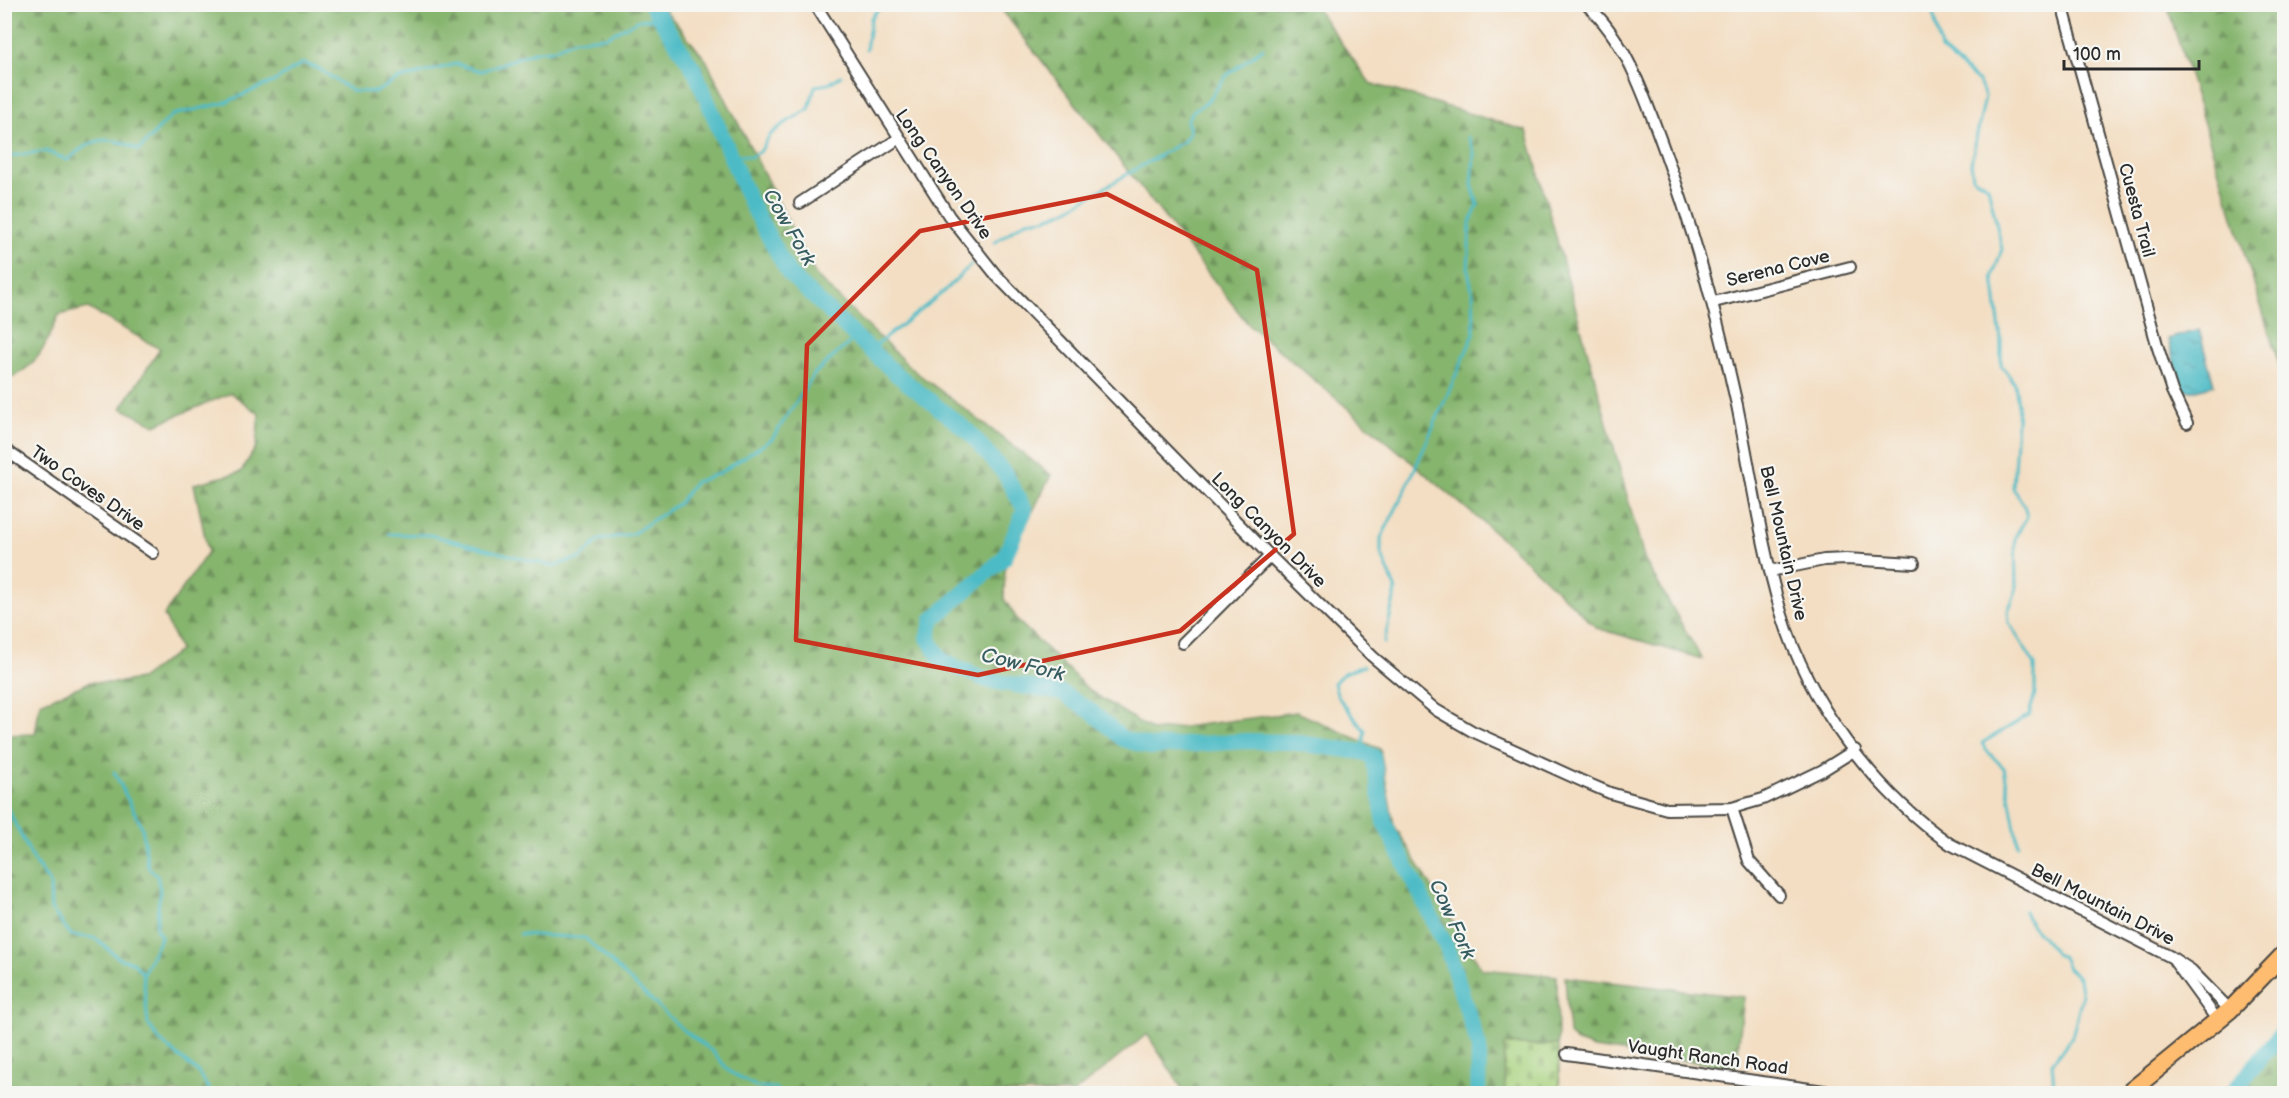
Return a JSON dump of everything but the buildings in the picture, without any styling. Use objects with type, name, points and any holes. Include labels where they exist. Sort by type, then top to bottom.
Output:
[{"type":"main road","points":[[2127,1094],[2224,1015],[2284,954]]},
{"type":"street","name":"Long Canyon Drive","points":[[815,4],[898,139],[949,216],[996,275],[1270,556],[1409,689],[1436,710],[1472,731],[1610,793],[1667,809],[1732,808],[1762,799],[1789,787],[1855,750]]},
{"type":"street","name":"Cuesta Trail","points":[[2062,4],[2158,348],[2187,423]]},
{"type":"street","name":"Bell Mountain Drive","points":[[1587,5],[1606,26],[1625,55],[1646,102],[1683,202],[1714,302],[1770,571],[1781,612],[1800,663],[1824,706],[1855,750],[1907,812],[1950,844],[2171,957],[2191,970],[2224,1015]]},
{"type":"street","points":[[800,202],[898,139]]},
{"type":"street","name":"Serena Cove","points":[[1714,302],[1850,267]]},
{"type":"street","name":"Two Coves Drive","points":[[4,449],[153,553]]},
{"type":"street","points":[[1183,643],[1270,556]]},
{"type":"street","points":[[1770,571],[1824,560],[1914,563]]},
{"type":"street","points":[[1732,808],[1749,861],[1779,894]]},
{"type":"street","points":[[2171,957],[2224,1015]]},
{"type":"street","name":"Vaught Ranch Road","points":[[1567,1054],[1845,1094]]},
{"type":"highlighted area","points":[[1107,194],[1257,270],[1294,534],[1180,631],[978,675],[796,640],[807,345],[920,231]]},
{"type":"green space","points":[[1004,4],[1314,5],[1370,83],[1527,131],[1645,561],[1702,659],[1597,628],[1506,542],[1248,324],[1002,10]]},
{"type":"green space","points":[[5,5],[661,5],[706,60],[816,276],[912,369],[1051,475],[1005,567],[1004,599],[1019,622],[1090,691],[1153,731],[1297,712],[1380,749],[1394,825],[1482,969],[1557,976],[1558,1045],[1504,1045],[1505,1094],[1185,1093],[1147,1034],[1074,1093],[5,1093],[4,735],[35,734],[40,703],[90,682],[115,683],[140,679],[180,650],[164,615],[208,552],[194,484],[241,472],[256,447],[259,414],[231,393],[155,425],[121,408],[160,349],[88,308],[59,315],[45,346],[34,362],[5,381]]},
{"type":"green space","points":[[2167,5],[2284,5],[2284,380]]},
{"type":"green space","points":[[1565,977],[1744,997],[1736,1068],[1594,1048],[1575,1041],[1569,1034]]},
{"type":"green space","points":[[1504,1045],[1558,1045],[1560,1093],[1505,1093]]},
{"type":"green space","points":[[2284,1045],[2284,1093],[2229,1093]]},
{"type":"water","points":[[2199,330],[2214,385],[2197,390],[2182,390],[2168,339]]},
{"type":"waterway","name":"Cow Fork","points":[[651,4],[695,71],[749,200],[789,274],[895,373],[969,432],[1005,474],[1025,510],[1004,558],[933,619],[928,638],[942,661],[987,680],[1062,693],[1092,712],[1123,739],[1150,747],[1247,741],[1291,742],[1362,752],[1373,756],[1385,824],[1447,948],[1479,1047],[1478,1094]]},
{"type":"waterway","points":[[866,49],[871,18],[882,4]]},
{"type":"waterway","points":[[1931,4],[1941,49],[1979,82],[1985,97],[1971,163],[1973,178],[1988,186],[2002,249],[1993,276],[2001,340],[2001,365],[2015,384],[2018,404],[2013,488],[2024,505],[2027,517],[2015,537],[2016,591],[2008,611],[2009,623],[2035,665],[2035,693],[2029,715],[1982,743],[2004,768],[2018,845]]},
{"type":"waterway","points":[[4,157],[45,151],[68,160],[85,146],[101,140],[119,142],[139,150],[172,115],[224,103],[275,81],[303,63],[319,69],[352,91],[376,92],[396,80],[456,64],[481,71],[537,51],[552,50],[574,40],[605,37],[639,20],[661,18]]},
{"type":"waterway","points":[[994,243],[1026,221],[1044,219],[1063,212],[1184,141],[1190,132],[1187,120],[1194,110],[1207,102],[1226,76],[1263,48]]},
{"type":"waterway","points":[[732,159],[740,155],[750,157],[760,152],[770,135],[809,109],[815,86],[828,84],[841,76]]},
{"type":"waterway","points":[[1384,643],[1396,590],[1381,553],[1381,538],[1405,491],[1474,334],[1473,295],[1468,270],[1470,223],[1478,205],[1472,185],[1474,152],[1468,137]]},
{"type":"waterway","points":[[870,350],[942,293],[972,264]]},
{"type":"waterway","points":[[389,534],[430,535],[552,566],[581,558],[599,540],[632,534],[679,503],[695,482],[718,474],[772,439],[815,373],[856,337]]},
{"type":"waterway","points":[[1362,752],[1365,731],[1338,697],[1334,683],[1344,673],[1364,666]]},
{"type":"waterway","points":[[114,772],[142,827],[148,867],[157,876],[160,890],[156,929],[161,936],[143,974]]},
{"type":"waterway","points":[[4,802],[35,863],[50,883],[51,909],[71,935],[95,938],[120,959],[133,962],[143,974],[148,1024],[161,1042],[198,1072],[212,1094]]},
{"type":"waterway","points":[[2024,911],[2030,923],[2055,954],[2063,957],[2068,968],[2079,978],[2082,997],[2072,1037],[2052,1063],[2054,1087],[2047,1094]]},
{"type":"waterway","points":[[520,934],[585,938],[681,1028],[712,1051],[730,1072],[757,1087],[775,1088],[781,1094]]},
{"type":"waterway","points":[[2231,1094],[2284,1030]]}]
